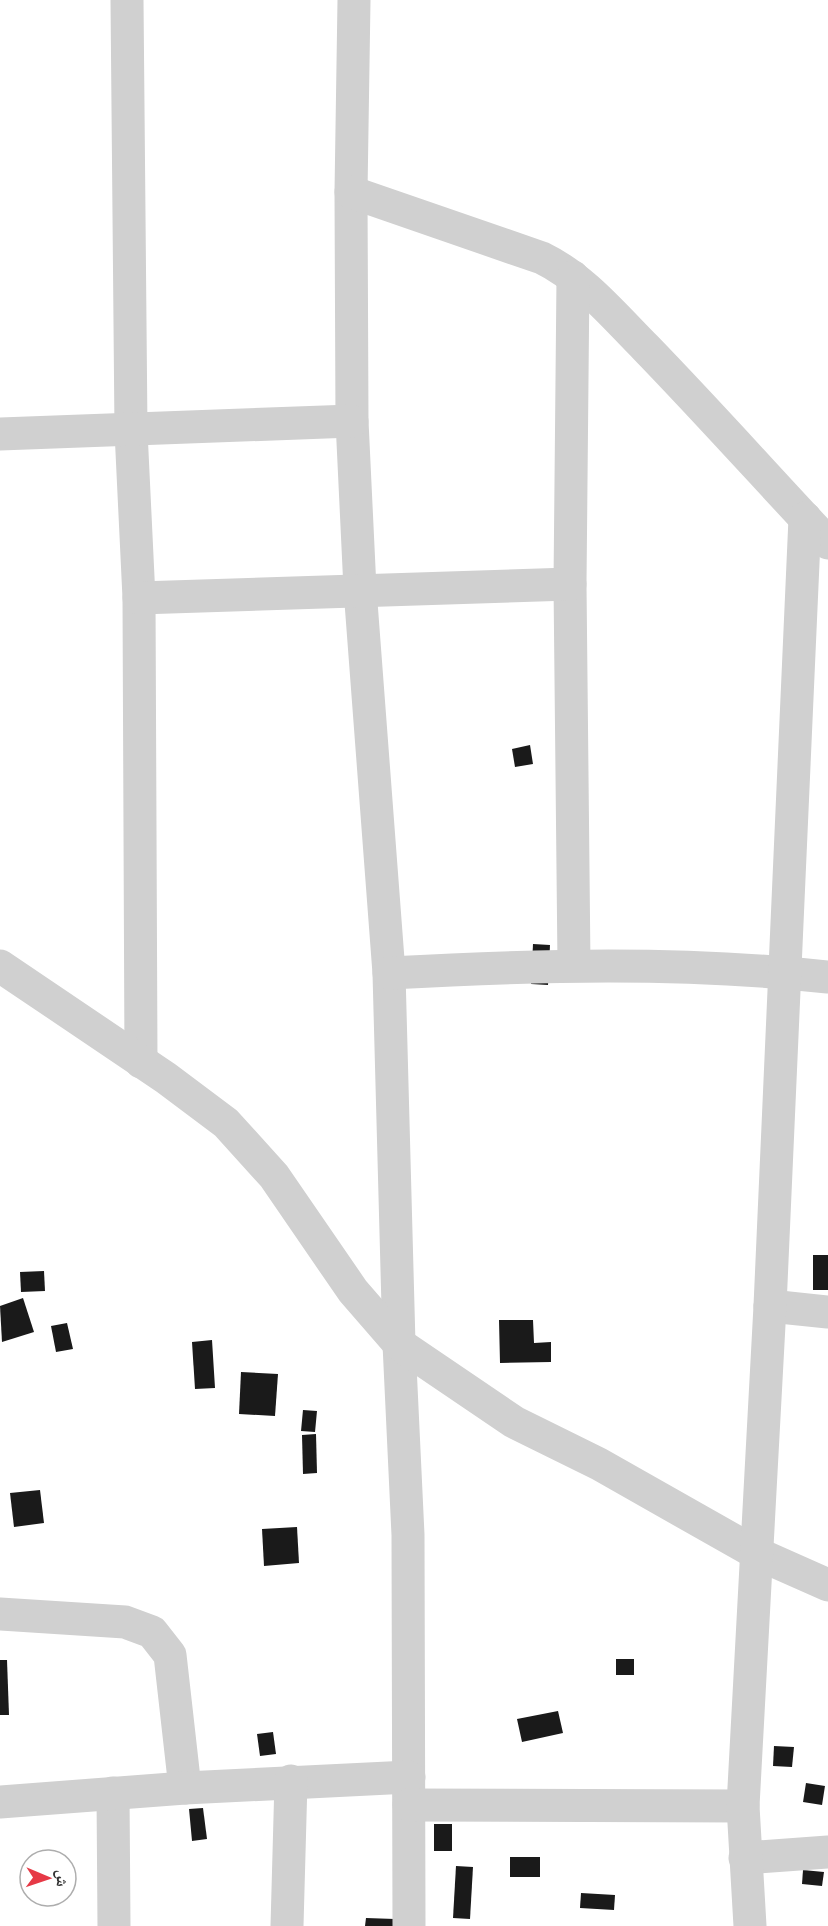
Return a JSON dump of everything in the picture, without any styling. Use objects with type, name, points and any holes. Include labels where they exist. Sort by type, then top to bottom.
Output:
[{"type":"street","points":[[127,0],[131,431],[139,598],[141,1062]]},
{"type":"street","points":[[354,0],[351,192],[352,421],[360,589],[388,973],[399,1344],[408,1535],[409,1926]]},
{"type":"street","points":[[351,192],[542,258],[573,277],[706,410],[828,543]]},
{"type":"street","points":[[573,277],[570,584],[574,965]]},
{"type":"street","points":[[0,434],[131,431],[352,421]]},
{"type":"street","points":[[750,1926],[743,1806],[770,1306],[805,518]]},
{"type":"street","points":[[139,598],[360,589],[570,584]]},
{"type":"street","points":[[388,973],[574,965],[784,972],[828,977]]},
{"type":"street","points":[[0,966],[141,1062],[226,1124],[274,1176],[353,1291],[399,1344],[514,1422],[599,1464],[756,1553],[828,1585]]},
{"type":"street","points":[[770,1306],[828,1312]]},
{"type":"street","points":[[0,1614],[125,1622],[152,1632],[170,1655],[185,1788]]},
{"type":"street","points":[[0,1802],[291,1781],[409,1791],[743,1806]]},
{"type":"street","points":[[287,1926],[291,1781]]},
{"type":"street","points":[[113,1793],[114,1926]]},
{"type":"street","points":[[745,1858],[828,1852]]},
{"type":"building","points":[[530,745],[533,764],[515,767],[512,749]]},
{"type":"building","points":[[533,944],[550,945],[548,985],[531,984]]},
{"type":"building","points":[[813,1255],[828,1255],[828,1290],[813,1290]]},
{"type":"building","points":[[44,1271],[45,1291],[21,1292],[20,1272]]},
{"type":"building","points":[[23,1298],[34,1332],[2,1342],[0,1306]]},
{"type":"building","points":[[499,1320],[533,1320],[534,1343],[551,1342],[551,1362],[500,1363]]},
{"type":"building","points":[[67,1323],[73,1349],[56,1352],[51,1326]]},
{"type":"building","points":[[212,1340],[215,1388],[195,1389],[192,1342]]},
{"type":"building","points":[[241,1372],[278,1374],[275,1416],[239,1414]]},
{"type":"building","points":[[303,1410],[317,1411],[315,1432],[301,1431]]},
{"type":"building","points":[[316,1434],[317,1473],[303,1474],[302,1435]]},
{"type":"building","points":[[40,1490],[44,1523],[14,1527],[10,1493]]},
{"type":"building","points":[[297,1527],[299,1563],[264,1566],[262,1529]]},
{"type":"building","points":[[616,1659],[634,1659],[634,1675],[616,1675]]},
{"type":"building","points":[[0,1660],[7,1660],[9,1715],[0,1715]]},
{"type":"building","points":[[558,1711],[563,1733],[522,1742],[517,1719]]},
{"type":"building","points":[[273,1732],[276,1754],[260,1756],[257,1734]]},
{"type":"building","points":[[774,1746],[794,1747],[792,1767],[773,1766]]},
{"type":"building","points":[[806,1783],[825,1786],[822,1805],[803,1802]]},
{"type":"building","points":[[203,1808],[207,1839],[192,1841],[189,1809]]},
{"type":"building","points":[[434,1824],[452,1824],[452,1851],[434,1851]]},
{"type":"building","points":[[510,1857],[540,1857],[540,1877],[510,1877]]},
{"type":"building","points":[[456,1866],[473,1867],[470,1919],[453,1918]]},
{"type":"building","points":[[803,1870],[824,1872],[822,1886],[802,1884]]},
{"type":"building","points":[[581,1893],[615,1895],[614,1910],[580,1908]]},
{"type":"building","points":[[366,1918],[395,1919],[395,1926],[365,1926]]}]
